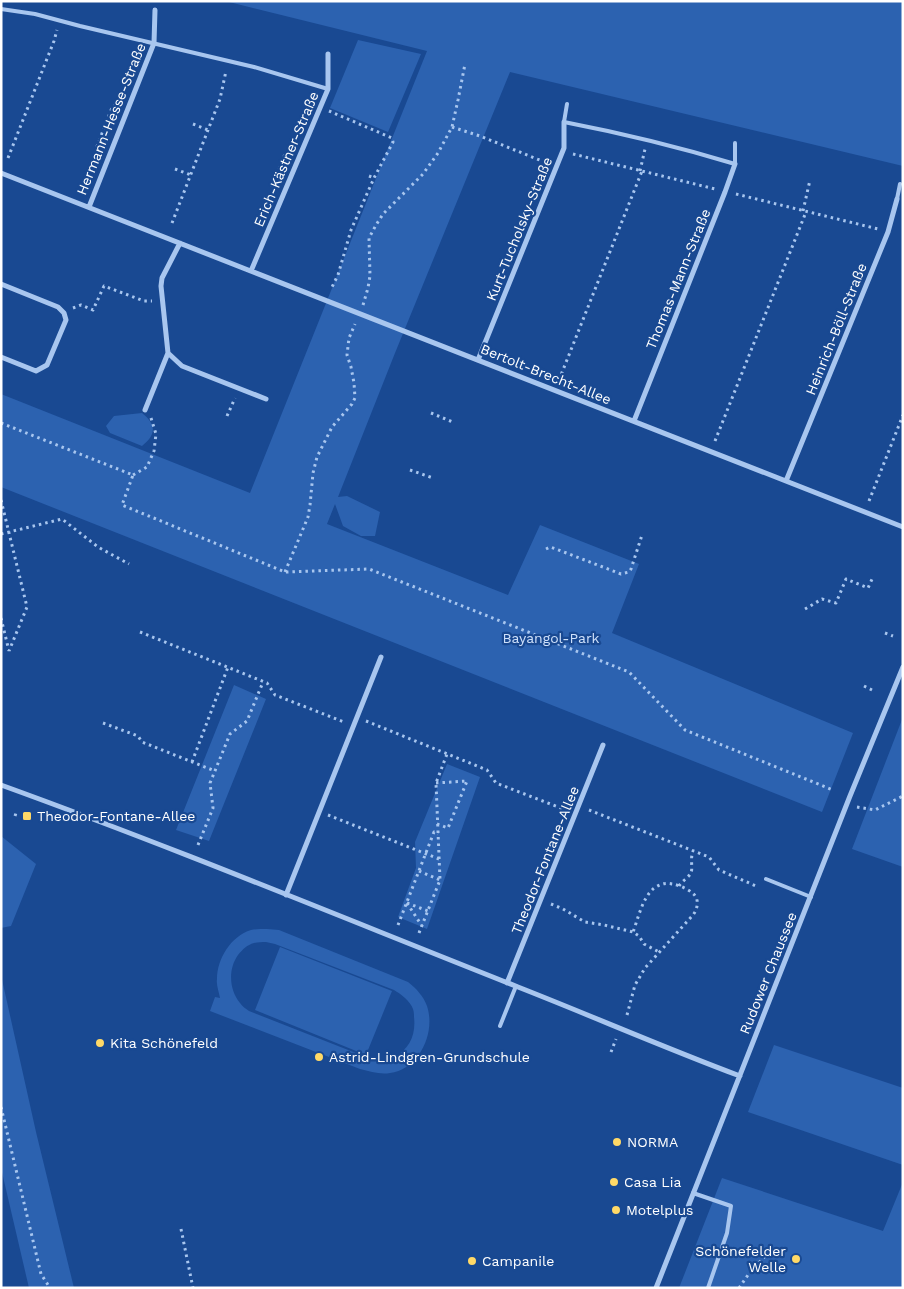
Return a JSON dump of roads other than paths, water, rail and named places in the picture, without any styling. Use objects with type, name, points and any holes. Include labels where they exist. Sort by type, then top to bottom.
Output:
[{"type":"street","name":"Hermann-Hesse-Straße","points":[[89,207],[154,43],[155,10]]},
{"type":"street","name":"Erich-Kästner-Straße","points":[[251,271],[328,89],[328,54]]},
{"type":"street","name":"Kurt-Tucholsky-Straße","points":[[478,360],[564,148],[564,122]]},
{"type":"street","name":"Thomas-Mann-Straße","points":[[634,422],[725,192],[734,164]]},
{"type":"street","name":"Bertolt-Brecht-Allee","points":[[1,173],[903,527]]},
{"type":"street","name":"Heinrich-Böll-Straße","points":[[786,481],[888,232],[897,199]]},
{"type":"street","points":[[145,410],[168,354],[161,286],[162,278],[180,243]]},
{"type":"street","points":[[1,284],[58,307],[64,313],[66,320],[47,365],[36,371],[1,357]]},
{"type":"street","points":[[168,354],[182,366],[266,399]]},
{"type":"street","points":[[286,895],[381,657]]},
{"type":"street","name":"Rudower Chaussee","points":[[656,1288],[810,896],[903,667]]},
{"type":"street","name":"Theodor-Fontane-Allee","points":[[507,983],[603,745]]},
{"type":"street","points":[[1,785],[286,895],[740,1076]]},
{"type":"lane","points":[[1,9],[34,14],[254,67],[328,89]]},
{"type":"lane","name":"Kurt-Tucholsky-Straße","points":[[564,122],[567,104]]},
{"type":"lane","points":[[564,122],[705,155],[734,164]]},
{"type":"lane","name":"Thomas-Mann-Straße","points":[[734,164],[735,143]]},
{"type":"lane","name":"Heinrich-Böll-Straße","points":[[897,199],[900,184]]},
{"type":"lane","points":[[766,879],[810,896]]},
{"type":"lane","points":[[500,1026],[516,986]]},
{"type":"lane","points":[[694,1193],[731,1206],[727,1232],[708,1288]]},
{"type":"place","name":"Theodor-Fontane-Allee","points":[[27,816]]},
{"type":"place","name":"Kita Schönefeld","points":[[100,1043]]},
{"type":"place","name":"Astrid-Lindgren-Grundschule","points":[[319,1057]]},
{"type":"place","name":"NORMA","points":[[617,1142]]},
{"type":"place","name":"Casa Lia","points":[[614,1182]]},
{"type":"place","name":"Motelplus","points":[[616,1210]]},
{"type":"place","name":"Schönefelder Welle","points":[[796,1259]]},
{"type":"place","name":"Campanile","points":[[472,1261]]},
{"type":"park label","name":"Bayangol-Park","points":[[551,638]]}]
